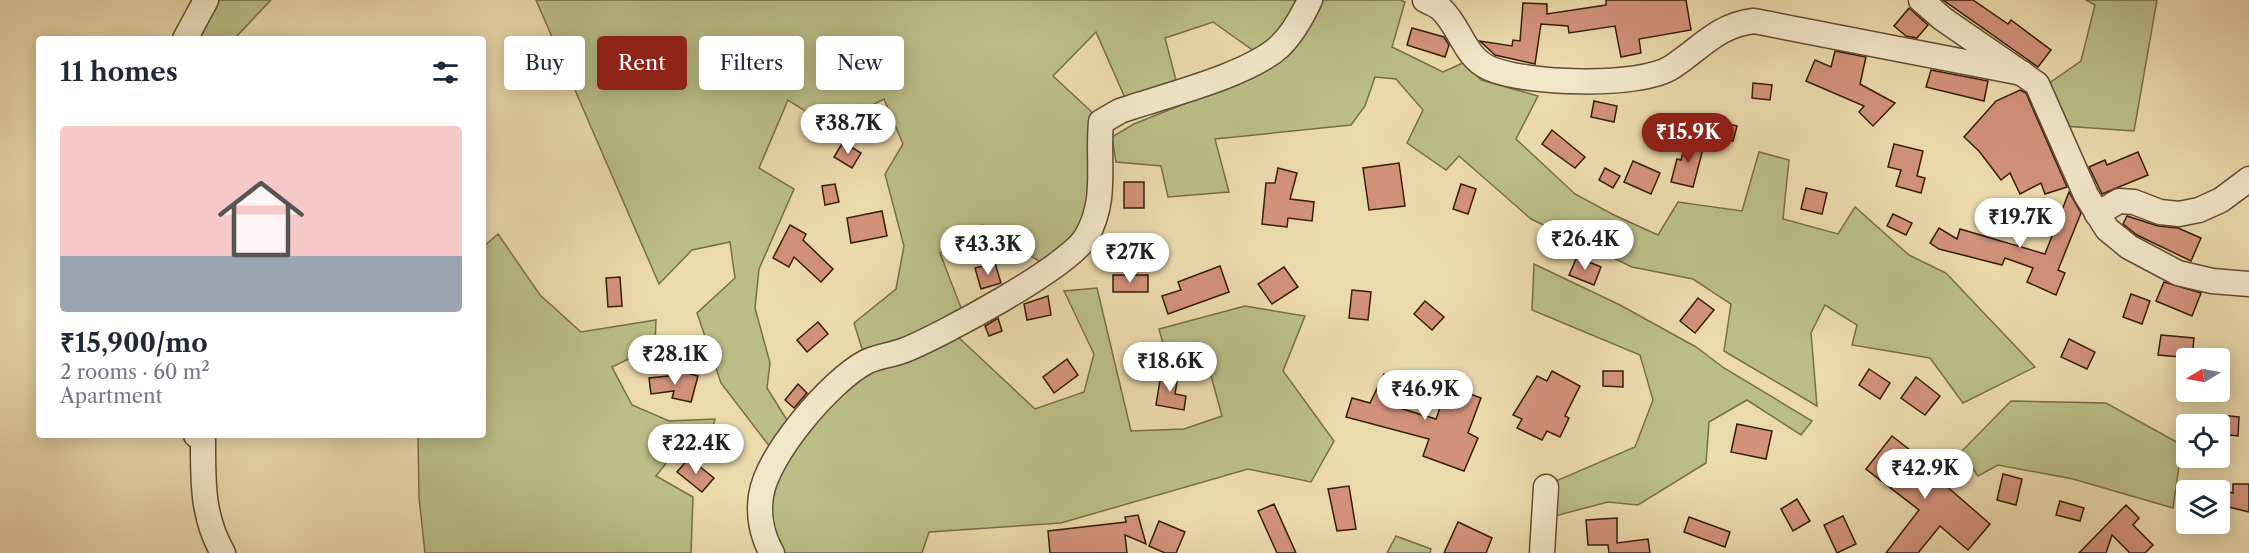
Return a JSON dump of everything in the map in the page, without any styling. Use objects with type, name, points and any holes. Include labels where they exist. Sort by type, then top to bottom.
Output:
[{"type":"street","points":[[187,36],[206,0]]},
{"type":"street","points":[[772,553],[761,526],[761,495],[777,454],[816,404],[866,362],[904,350],[944,333],[1028,283],[1062,259],[1085,239],[1099,211],[1101,122],[1120,111],[1255,64],[1280,46],[1300,21],[1310,0]]},
{"type":"street","points":[[1425,0],[1441,9],[1474,58],[1489,68],[1549,80],[1578,81],[1654,76],[1672,67],[1734,23],[1754,21],[2022,73]]},
{"type":"street","points":[[1921,0],[1952,25],[2037,84],[2086,195],[2107,229],[2129,247],[2178,273],[2211,281],[2249,284]]},
{"type":"street","points":[[2097,214],[2119,201],[2134,202],[2160,212],[2199,210],[2221,200],[2249,179]]},
{"type":"street","points":[[200,438],[203,440],[203,500],[214,538],[223,553]]},
{"type":"street","points":[[1542,553],[1545,487]]},
{"type":"green space","points":[[212,0],[271,0],[237,36],[193,36]]},
{"type":"green space","points":[[536,0],[1298,0],[1273,41],[1254,51],[1213,22],[1165,38],[1177,84],[1126,100],[1096,32],[1053,76],[1095,115],[1094,176],[1082,233],[1042,263],[982,225],[940,253],[963,313],[864,355],[854,323],[896,289],[904,246],[885,174],[903,144],[884,99],[830,127],[788,100],[759,168],[794,189],[759,269],[755,308],[770,363],[767,388],[790,425],[770,447],[721,383],[697,313],[735,278],[730,242],[692,250],[659,284],[575,90],[585,90],[585,36],[552,36]]},
{"type":"green space","points":[[1322,0],[1401,0],[1405,2],[1392,47],[1443,72],[1465,62],[1481,80],[1538,96],[1516,139],[1575,194],[1658,235],[1678,202],[1742,211],[1759,152],[1789,160],[1783,219],[1838,234],[1855,207],[1909,255],[1946,273],[2035,367],[1963,403],[1930,358],[1852,345],[1857,325],[1825,305],[1811,333],[1817,406],[1724,351],[1731,304],[1693,279],[1632,267],[1531,219],[1459,156],[1446,170],[1407,143],[1423,110],[1396,79],[1375,77],[1365,106],[1351,125],[1215,139],[1229,192],[1168,197],[1161,166],[1116,162],[1112,137],[1134,124],[1241,81]]},
{"type":"green space","points":[[2086,0],[2157,0],[2134,131],[2063,126],[2045,86],[2081,61],[2095,5]]},
{"type":"green space","points":[[498,234],[540,295],[581,332],[656,320],[655,346],[612,367],[632,405],[669,421],[715,419],[708,447],[678,448],[656,476],[693,497],[691,553],[425,553],[419,498],[418,438],[486,438],[486,244]]},
{"type":"green space","points":[[1534,264],[1620,305],[1696,347],[1724,368],[1812,421],[1801,435],[1747,400],[1709,422],[1706,463],[1638,505],[1608,502],[1551,517],[1556,481],[1635,447],[1653,400],[1640,355],[1532,310]]},
{"type":"green space","points":[[1097,288],[1131,431],[1184,429],[1222,416],[1205,354],[1167,358],[1159,329],[1245,306],[1305,316],[1283,371],[1334,441],[1311,482],[1248,469],[1061,523],[929,532],[922,553],[779,553],[775,548],[768,484],[827,401],[871,365],[956,335],[1035,409],[1084,392],[1094,354],[1064,291]]},
{"type":"green space","points":[[2011,401],[2106,403],[2176,442],[2176,468],[2179,468],[2173,508],[2073,479],[1998,465],[1978,476],[1961,452]]},
{"type":"green space","points":[[1396,536],[1431,549],[1430,553],[1387,553]]},
{"type":"building","points":[[1606,0],[1686,0],[1691,30],[1639,39],[1641,53],[1621,57],[1615,26],[1569,33],[1568,26],[1541,24],[1535,64],[1495,55],[1480,41],[1512,46],[1513,40],[1520,41],[1523,3],[1547,4],[1547,14],[1606,5]]},
{"type":"building","points":[[1943,0],[1973,0],[2008,24],[2011,20],[2051,50],[2038,67]]},
{"type":"building","points":[[1909,8],[1928,25],[1917,38],[1906,36],[1894,26]]},
{"type":"building","points":[[1412,28],[1444,37],[1449,45],[1445,57],[1407,45]]},
{"type":"building","points":[[1835,51],[1866,57],[1860,84],[1895,103],[1873,126],[1859,112],[1864,106],[1806,81],[1815,60],[1831,67]]},
{"type":"building","points":[[1931,70],[1988,81],[1984,101],[1926,87]]},
{"type":"building","points":[[1753,83],[1772,85],[1770,100],[1752,98]]},
{"type":"building","points":[[2020,90],[2026,93],[2067,187],[2045,194],[2041,183],[2020,194],[2010,173],[2001,180],[1979,151],[1964,137],[1996,101]]},
{"type":"building","points":[[1594,101],[1617,106],[1614,122],[1591,117]]},
{"type":"building","points":[[1707,118],[1737,126],[1733,141],[1703,134]]},
{"type":"building","points":[[1552,130],[1585,157],[1575,168],[1542,144]]},
{"type":"building","points":[[1686,140],[1704,145],[1693,187],[1671,182],[1677,159],[1681,160]]},
{"type":"building","points":[[843,142],[861,153],[852,168],[834,157]]},
{"type":"building","points":[[1894,144],[1923,151],[1917,176],[1925,178],[1921,193],[1896,186],[1901,170],[1888,167]]},
{"type":"building","points":[[2138,152],[2148,175],[2102,194],[2089,167],[2105,160],[2107,165]]},
{"type":"building","points":[[1633,161],[1660,173],[1651,194],[1624,182]]},
{"type":"building","points":[[1399,163],[1405,206],[1369,210],[1363,168]]},
{"type":"building","points":[[1278,168],[1297,173],[1290,199],[1314,202],[1312,221],[1288,218],[1287,227],[1262,224],[1266,183],[1275,183]]},
{"type":"building","points":[[1605,168],[1620,176],[1613,188],[1599,180]]},
{"type":"building","points":[[1124,182],[1144,182],[1144,208],[1124,208]]},
{"type":"building","points":[[835,184],[839,202],[825,205],[822,186]]},
{"type":"building","points":[[1461,184],[1476,189],[1468,214],[1453,209]]},
{"type":"building","points":[[1806,188],[1827,193],[1822,214],[1801,209]]},
{"type":"building","points":[[2069,192],[2081,213],[2058,270],[2065,273],[2056,295],[2027,282],[2033,268],[2005,258],[2002,265],[1939,249],[1930,243],[1939,228],[1957,239],[1960,229],[2045,254]]},
{"type":"building","points":[[882,211],[887,236],[851,243],[847,218]]},
{"type":"building","points":[[1893,214],[1912,223],[1906,235],[1887,226]]},
{"type":"building","points":[[2127,216],[2158,226],[2178,228],[2201,238],[2191,261],[2137,235],[2123,224]]},
{"type":"building","points":[[790,225],[806,234],[803,240],[833,269],[821,282],[794,257],[789,267],[773,258]]},
{"type":"building","points":[[1577,257],[1601,267],[1594,285],[1569,275]]},
{"type":"building","points":[[995,263],[1001,283],[981,289],[975,268]]},
{"type":"building","points":[[1220,266],[1229,292],[1168,314],[1162,296],[1181,290],[1178,282]]},
{"type":"building","points":[[1284,267],[1298,287],[1272,304],[1258,284]]},
{"type":"building","points":[[1113,275],[1148,275],[1148,292],[1113,292]]},
{"type":"building","points":[[620,277],[622,306],[608,307],[606,278]]},
{"type":"building","points":[[2164,282],[2201,293],[2192,316],[2156,301]]},
{"type":"building","points":[[1352,290],[1371,292],[1368,320],[1349,318]]},
{"type":"building","points":[[2131,294],[2150,301],[2142,324],[2123,317]]},
{"type":"building","points":[[1048,296],[1051,315],[1027,320],[1024,304]]},
{"type":"building","points":[[1698,298],[1714,310],[1695,333],[1680,321]]},
{"type":"building","points":[[1425,301],[1444,317],[1432,330],[1414,314]]},
{"type":"building","points":[[998,318],[1002,331],[989,336],[985,326]]},
{"type":"building","points":[[818,322],[828,334],[807,352],[797,340]]},
{"type":"building","points":[[2161,335],[2194,338],[2193,348],[2176,348],[2176,357],[2158,355]]},
{"type":"building","points":[[2069,339],[2095,352],[2087,369],[2061,357]]},
{"type":"building","points":[[1067,359],[1078,375],[1054,393],[1043,377]]},
{"type":"building","points":[[1869,369],[1890,383],[1880,399],[1859,385]]},
{"type":"building","points":[[679,371],[698,376],[691,402],[672,398],[674,391],[651,394],[649,378],[678,375]]},
{"type":"building","points":[[1552,371],[1580,386],[1565,416],[1569,418],[1560,437],[1547,431],[1542,440],[1517,428],[1522,419],[1513,415],[1537,376],[1547,381]]},
{"type":"building","points":[[1603,371],[1623,371],[1623,387],[1603,386]]},
{"type":"building","points":[[1161,374],[1178,376],[1175,394],[1186,396],[1184,410],[1156,405]]},
{"type":"building","points":[[1384,374],[1407,384],[1396,407],[1436,419],[1448,386],[1481,398],[1468,433],[1478,438],[1464,471],[1423,456],[1429,439],[1346,417],[1352,398],[1370,403]]},
{"type":"building","points":[[1916,377],[1940,396],[1925,415],[1901,398]]},
{"type":"building","points":[[798,384],[807,393],[794,408],[785,400]]},
{"type":"building","points":[[2230,416],[2239,417],[2238,436],[2230,435]]},
{"type":"building","points":[[1737,424],[1772,431],[1766,459],[1731,452]]},
{"type":"building","points":[[1892,436],[1932,467],[1929,471],[1990,524],[1968,550],[1940,526],[1918,553],[1886,553],[1919,510],[1866,469]]},
{"type":"building","points":[[689,458],[714,478],[702,492],[677,472]]},
{"type":"building","points":[[2003,474],[2022,479],[2016,505],[1997,500]]},
{"type":"building","points":[[2233,484],[2249,484],[2249,512],[2230,507],[2230,492],[2233,493]]},
{"type":"building","points":[[1349,486],[1356,529],[1337,531],[1328,489]]},
{"type":"building","points":[[1797,499],[1810,521],[1793,531],[1781,509]]},
{"type":"building","points":[[2060,501],[2084,508],[2080,521],[2056,515]]},
{"type":"building","points":[[1274,504],[1296,553],[1277,553],[1258,511]]},
{"type":"building","points":[[2126,505],[2139,518],[2133,525],[2153,545],[2145,553],[2130,553],[2112,535],[2106,553],[2079,553]]},
{"type":"building","points":[[1138,515],[1146,544],[1125,535],[1127,553],[1050,553],[1048,531],[1126,522],[1125,517]]},
{"type":"building","points":[[1843,516],[1856,544],[1837,553],[1824,525]]},
{"type":"building","points":[[1689,517],[1730,532],[1725,547],[1684,532]]},
{"type":"building","points":[[1617,518],[1617,543],[1648,539],[1650,553],[1609,553],[1608,545],[1588,545],[1586,520]]},
{"type":"building","points":[[1159,521],[1185,532],[1176,553],[1165,553],[1149,546]]},
{"type":"building","points":[[1458,522],[1492,538],[1486,553],[1444,553]]}]
